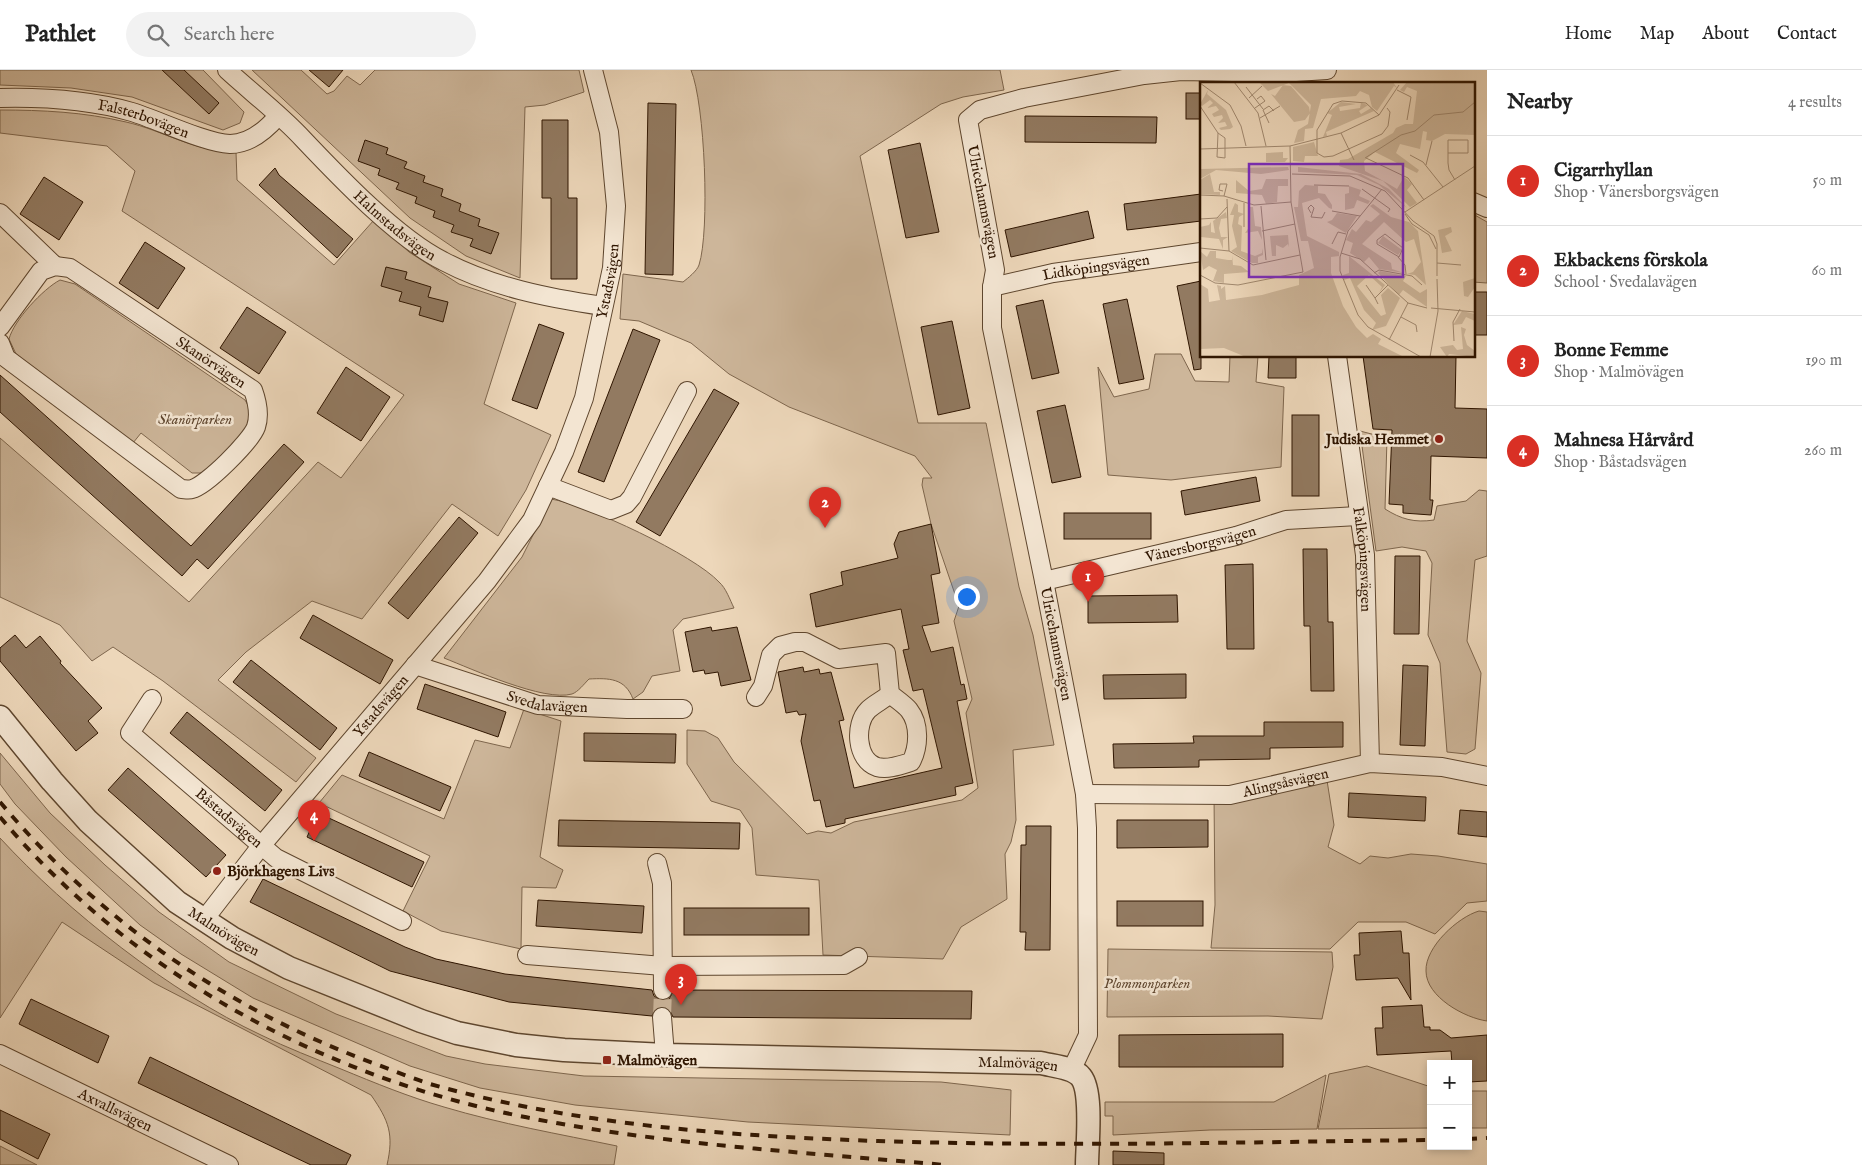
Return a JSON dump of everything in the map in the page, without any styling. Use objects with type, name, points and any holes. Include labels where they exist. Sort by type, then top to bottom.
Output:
[{"type":"street","name":"Halmstadsvägen","points":[[227,70],[278,116],[386,220],[418,246],[443,261],[516,289],[565,301],[603,306]]},
{"type":"street","name":"Ystadsvägen","points":[[203,921],[261,846],[487,581],[520,538],[564,452],[584,398],[612,268],[616,206],[609,132],[593,70]]},
{"type":"street","name":"Ulricehamnsvägen","points":[[1071,1071],[1088,1034],[1088,837],[1085,794],[992,328],[992,287],[995,270],[968,120],[980,110],[1024,98],[1144,75],[1181,71],[1280,73],[1328,70]]},
{"type":"street","name":"Falsterbovägen","points":[[0,98],[36,98],[131,112],[230,144],[248,140],[267,128],[278,116]]},
{"type":"street","points":[[1474,202],[1487,208]]},
{"type":"street","name":"Skanörvägen","points":[[0,213],[55,266],[70,268],[253,390],[258,402],[256,428],[241,448],[205,482],[193,489],[181,489],[6,358],[0,343]]},
{"type":"street","name":"Lidköpingsvägen","points":[[992,287],[1053,273],[1200,252]]},
{"type":"street","points":[[0,327],[41,271],[55,266]]},
{"type":"street","name":"Falköpingsvägen","points":[[1337,358],[1365,555],[1370,763]]},
{"type":"street","points":[[548,486],[611,510],[626,504],[632,497],[687,391]]},
{"type":"street","name":"Vänersborgsvägen","points":[[1044,581],[1236,536],[1286,520],[1358,516]]},
{"type":"street","points":[[756,696],[763,686],[771,655],[780,646],[795,642],[812,644],[838,659],[886,652],[890,694]]},
{"type":"street","name":"Svedalavägen","points":[[415,665],[538,705],[627,710],[683,709]]},
{"type":"street","name":"Båstadsvägen","points":[[152,699],[130,733],[276,858],[402,921]]},
{"type":"street","name":"Malmövägen","points":[[0,717],[52,781],[88,821],[177,902],[203,921],[289,968],[420,1021],[457,1033],[516,1044],[564,1050],[665,1055],[996,1061],[1041,1063],[1071,1071]]},
{"type":"street","name":"Alingsåsvägen","points":[[1085,794],[1230,795],[1370,763],[1442,767],[1487,776]]},
{"type":"street","points":[[657,863],[662,883],[663,990]]},
{"type":"street","points":[[526,955],[663,966],[844,966],[858,957]]},
{"type":"street","points":[[662,1017],[665,1055]]},
{"type":"street","name":"Axvallsvägen","points":[[0,1054],[229,1165]]},
{"type":"street","points":[[1071,1071],[1081,1077],[1088,1100],[1087,1165]]},
{"type":"green space","points":[[0,70],[203,70],[244,112],[240,123],[223,130],[132,97],[71,88],[0,85]]},
{"type":"green space","points":[[252,70],[301,70],[327,94],[334,91],[347,76],[360,85],[375,70],[579,70],[584,92],[545,105],[525,107],[520,278],[466,256],[410,218]]},
{"type":"green space","points":[[691,70],[1000,70],[1004,90],[963,97],[941,104],[860,156],[918,423],[986,423],[1019,587],[1033,635],[1054,745],[1013,750],[1016,820],[1011,842],[1005,854],[1007,899],[961,927],[943,959],[823,955],[819,880],[756,875],[752,828],[740,810],[711,801],[687,764],[687,730],[705,731],[718,738],[734,762],[807,834],[818,831],[831,833],[854,822],[962,800],[978,788],[966,713],[972,699],[954,621],[959,606],[931,524],[922,485],[923,478],[932,478],[915,456],[789,407],[729,374],[691,343],[639,321],[620,319],[623,274],[683,282],[699,265],[705,197],[703,138],[696,87]]},
{"type":"green space","points":[[0,110],[32,110],[94,116],[140,126],[208,149],[236,152],[237,180],[334,265],[374,220],[409,252],[459,284],[516,303],[484,404],[551,435],[526,490],[498,536],[452,504],[362,619],[312,601],[246,652],[218,680],[316,758],[296,782],[163,681],[113,647],[92,661],[60,625],[0,597],[0,438],[189,602],[318,462],[341,478],[404,395],[122,211],[135,171],[107,146],[0,133]]},
{"type":"green space","points":[[1474,215],[1487,222],[1487,283],[1474,282]]},
{"type":"green space","name":"Skanörparken","points":[[60,280],[75,284],[245,400],[249,407],[251,425],[206,473],[192,473],[141,433],[133,443],[16,354],[9,339],[12,331],[23,314],[38,298]]},
{"type":"green space","points":[[1155,354],[1181,354],[1195,381],[1229,382],[1230,358],[1258,358],[1256,382],[1284,387],[1281,467],[1171,480],[1108,475],[1098,367],[1114,397],[1149,389]]},
{"type":"green space","points":[[1360,431],[1387,438],[1385,509],[1397,515],[1414,520],[1434,520],[1437,506],[1466,501],[1479,490],[1487,491],[1487,556],[1475,560],[1467,641],[1481,673],[1475,749],[1466,754],[1447,752],[1440,663],[1428,635],[1432,563],[1426,551],[1402,547],[1376,551]]},
{"type":"green space","points":[[551,499],[568,503],[614,521],[665,545],[687,558],[706,571],[721,585],[734,608],[683,619],[673,630],[680,671],[652,676],[643,692],[633,699],[626,687],[610,679],[589,679],[579,690],[572,694],[544,693],[508,683],[444,658],[522,557]]},
{"type":"green space","points":[[524,709],[561,721],[540,857],[563,870],[556,888],[522,887],[521,949],[441,931],[403,911],[430,856],[319,803],[342,775],[444,819],[475,740],[510,748]]},
{"type":"green space","points":[[0,753],[50,813],[105,865],[159,912],[229,962],[336,1014],[446,1056],[485,1064],[584,1076],[941,1082],[1011,1090],[1010,1135],[748,1122],[575,1105],[480,1088],[410,1066],[253,998],[181,954],[140,925],[66,857],[15,804],[0,784]]},
{"type":"green space","points":[[1326,774],[1334,825],[1328,847],[1360,864],[1370,856],[1388,858],[1411,854],[1438,856],[1487,864],[1487,901],[1467,903],[1435,934],[1406,922],[1358,922],[1330,949],[1211,948],[1215,905],[1214,795]]},
{"type":"green space","points":[[0,838],[56,894],[122,948],[192,997],[227,1017],[291,1049],[418,1099],[487,1119],[617,1146],[614,1165],[387,1165],[390,1136],[386,1120],[371,1095],[154,983],[62,922],[0,1018]]},
{"type":"green space","points":[[1479,911],[1487,912],[1487,1021],[1468,1016],[1448,1005],[1432,989],[1426,971],[1431,952],[1444,934],[1471,914]]},
{"type":"green space","name":"Plommonparken","points":[[1108,949],[1332,952],[1333,967],[1322,1019],[1268,1016],[1107,1017]]},
{"type":"green space","points":[[1367,1066],[1427,1086],[1427,1128],[1318,1129],[1329,1074]]},
{"type":"green space","points":[[1326,1075],[1317,1129],[1210,1130],[1113,1135],[1113,1116],[1105,1116],[1105,1102],[1274,1102]]},
{"type":"green space","points":[[1472,1091],[1487,1091],[1487,1128],[1472,1128]]},
{"type":"green space","points":[[0,1146],[37,1165],[0,1165]]},
{"type":"building","points":[[162,70],[184,70],[219,103],[209,114]]},
{"type":"building","points":[[309,70],[343,70],[329,87]]},
{"type":"building","points":[[1186,93],[1200,93],[1200,119],[1186,119]]},
{"type":"building","points":[[648,103],[676,104],[673,275],[645,274]]},
{"type":"building","points":[[1025,116],[1157,117],[1156,143],[1025,142]]},
{"type":"building","points":[[542,120],[568,120],[568,198],[577,198],[577,279],[551,279],[551,198],[542,198]]},
{"type":"building","points":[[365,140],[388,148],[386,154],[407,162],[404,168],[425,176],[423,182],[443,189],[441,196],[461,204],[459,211],[480,219],[478,226],[499,233],[491,254],[470,246],[473,239],[451,232],[454,225],[433,217],[435,211],[415,203],[417,197],[396,189],[399,183],[378,175],[380,169],[358,161]]},
{"type":"building","points":[[920,143],[939,232],[906,238],[888,150]]},
{"type":"building","points":[[275,168],[279,175],[353,239],[337,258],[259,185]]},
{"type":"building","points":[[44,177],[83,202],[59,240],[20,214]]},
{"type":"building","points":[[1200,194],[1200,221],[1127,230],[1124,204]]},
{"type":"building","points":[[1088,211],[1094,238],[1011,257],[1005,230]]},
{"type":"building","points":[[145,242],[185,268],[158,309],[119,283]]},
{"type":"building","points":[[386,267],[407,272],[405,279],[431,287],[428,297],[448,302],[443,322],[419,315],[421,307],[399,301],[402,292],[381,286]]},
{"type":"building","points":[[1200,281],[1201,369],[1194,370],[1177,286]]},
{"type":"building","points":[[1474,292],[1487,292],[1487,335],[1474,335]]},
{"type":"building","points":[[1127,299],[1144,379],[1119,384],[1103,304]]},
{"type":"building","points":[[1043,300],[1059,373],[1032,379],[1016,306]]},
{"type":"building","points":[[247,307],[286,332],[259,374],[220,348]]},
{"type":"building","points":[[952,321],[970,408],[938,415],[921,327]]},
{"type":"building","points":[[539,324],[564,333],[537,409],[512,400]]},
{"type":"building","points":[[633,329],[660,340],[604,482],[578,472]]},
{"type":"building","points":[[1269,358],[1296,358],[1296,378],[1268,378]]},
{"type":"building","name":"Judiska Hemmet","points":[[1363,358],[1456,358],[1455,408],[1487,409],[1487,458],[1431,456],[1430,500],[1433,500],[1431,515],[1403,513],[1403,505],[1389,504],[1392,430],[1373,429]]},
{"type":"building","points":[[346,367],[390,397],[361,441],[317,413]]},
{"type":"building","points":[[0,375],[191,546],[284,444],[304,462],[208,569],[197,559],[182,576],[0,412]]},
{"type":"building","points":[[714,389],[739,403],[660,536],[636,522]]},
{"type":"building","points":[[1065,405],[1081,477],[1052,483],[1037,411]]},
{"type":"building","points":[[1292,415],[1319,415],[1319,496],[1292,496]]},
{"type":"building","points":[[1256,477],[1260,501],[1185,515],[1181,491]]},
{"type":"building","points":[[1064,513],[1151,513],[1151,539],[1064,539]]},
{"type":"building","points":[[459,517],[478,533],[408,619],[388,603]]},
{"type":"building","points":[[931,524],[940,573],[931,575],[939,623],[922,626],[931,652],[953,647],[961,685],[964,684],[967,699],[957,701],[973,783],[955,787],[956,795],[845,819],[845,823],[826,827],[820,800],[814,801],[801,741],[806,714],[799,715],[797,711],[786,713],[778,672],[803,667],[804,672],[819,669],[820,674],[831,672],[844,720],[839,721],[854,788],[942,768],[923,689],[913,691],[903,650],[909,649],[901,609],[816,627],[810,594],[843,585],[841,572],[898,558],[894,544],[899,532]]},
{"type":"building","points":[[1303,549],[1327,549],[1328,622],[1333,622],[1334,691],[1311,691],[1310,626],[1304,626]]},
{"type":"building","points":[[1395,556],[1420,556],[1419,634],[1394,634]]},
{"type":"building","points":[[1253,564],[1254,649],[1227,649],[1225,565]]},
{"type":"building","points":[[1177,595],[1178,622],[1088,623],[1088,596]]},
{"type":"building","points":[[313,615],[393,660],[380,684],[300,638]]},
{"type":"building","points":[[711,627],[712,631],[737,627],[751,680],[721,686],[718,672],[705,674],[704,670],[693,672],[685,632]]},
{"type":"building","points":[[15,635],[26,648],[40,636],[61,661],[60,663],[102,708],[88,721],[98,733],[76,751],[0,661],[0,648]]},
{"type":"building","points":[[251,660],[337,728],[320,750],[233,682]]},
{"type":"building","points":[[1403,665],[1428,666],[1425,746],[1400,745]]},
{"type":"building","points":[[1186,674],[1186,698],[1104,699],[1103,675]]},
{"type":"building","points":[[425,684],[506,712],[498,737],[417,709]]},
{"type":"building","points":[[187,712],[282,790],[265,811],[170,733]]},
{"type":"building","points":[[1264,722],[1343,722],[1343,747],[1270,748],[1270,759],[1199,760],[1199,767],[1114,768],[1113,744],[1194,743],[1193,736],[1264,736]]},
{"type":"building","points":[[584,733],[676,734],[675,763],[584,761]]},
{"type":"building","points":[[369,752],[451,787],[440,811],[359,776]]},
{"type":"building","points":[[128,768],[226,855],[206,877],[108,790]]},
{"type":"building","points":[[1349,793],[1426,797],[1425,821],[1348,817]]},
{"type":"building","points":[[1460,810],[1487,812],[1487,837],[1458,834]]},
{"type":"building","points":[[318,813],[424,862],[412,887],[307,837]]},
{"type":"building","points":[[559,820],[740,823],[739,849],[558,846]]},
{"type":"building","points":[[1117,820],[1208,820],[1208,847],[1117,848]]},
{"type":"building","points":[[1026,826],[1051,826],[1050,950],[1025,950],[1026,932],[1020,932],[1021,845],[1026,845]]},
{"type":"building","points":[[263,879],[405,947],[436,959],[505,974],[652,990],[654,996],[663,1001],[669,999],[674,990],[972,991],[971,1019],[673,1017],[670,1011],[662,1006],[656,1009],[652,1016],[509,1002],[390,971],[250,902]]},
{"type":"building","points":[[538,900],[644,906],[642,933],[536,926]]},
{"type":"building","points":[[1117,901],[1203,901],[1203,926],[1117,926]]},
{"type":"building","points":[[684,908],[809,908],[809,935],[684,935]]},
{"type":"building","points":[[1401,931],[1403,953],[1409,953],[1411,1000],[1398,978],[1356,980],[1354,955],[1360,955],[1359,933]]},
{"type":"building","points":[[31,999],[109,1036],[98,1063],[19,1024]]},
{"type":"building","points":[[1422,1005],[1424,1027],[1430,1027],[1430,1030],[1440,1030],[1451,1038],[1487,1035],[1487,1081],[1472,1082],[1472,1060],[1452,1060],[1451,1051],[1377,1055],[1375,1028],[1383,1028],[1382,1007]]},
{"type":"building","points":[[1283,1034],[1283,1067],[1119,1067],[1119,1035]]},
{"type":"building","points":[[150,1057],[351,1155],[346,1165],[311,1165],[138,1083]]},
{"type":"building","points":[[0,1110],[50,1134],[38,1159],[0,1139]]},
{"type":"building","points":[[1113,1151],[1164,1153],[1164,1165],[1113,1165]]},
{"type":"tunnel","points":[[662,1017],[663,990]]},
{"type":"railway","points":[[0,802],[39,845],[123,923],[169,957],[217,988],[267,1016],[319,1041],[423,1082],[485,1098],[540,1110],[652,1126],[709,1132],[822,1139],[947,1143],[1085,1144],[1427,1140]]},
{"type":"railway","points":[[0,817],[52,874],[110,925],[171,971],[237,1011],[305,1046],[376,1075],[450,1099],[577,1127],[734,1147],[945,1165]]},
{"type":"railway","points":[[1472,1139],[1487,1138]]},
{"type":"place","name":"Judiska Hemmet","points":[[1439,439]]},
{"type":"place","name":"Ekbackens förskola","points":[[825,528]]},
{"type":"place","name":"Cigarrhyllan","points":[[1088,602]]},
{"type":"place","name":"Mahnesa Hårvård","points":[[314,841]]},
{"type":"place","name":"Björkhagens Livs","points":[[217,871]]},
{"type":"place","name":"Bonne Femme","points":[[681,1005]]},
{"type":"place","name":"Malmövägen","points":[[607,1060]]}]
